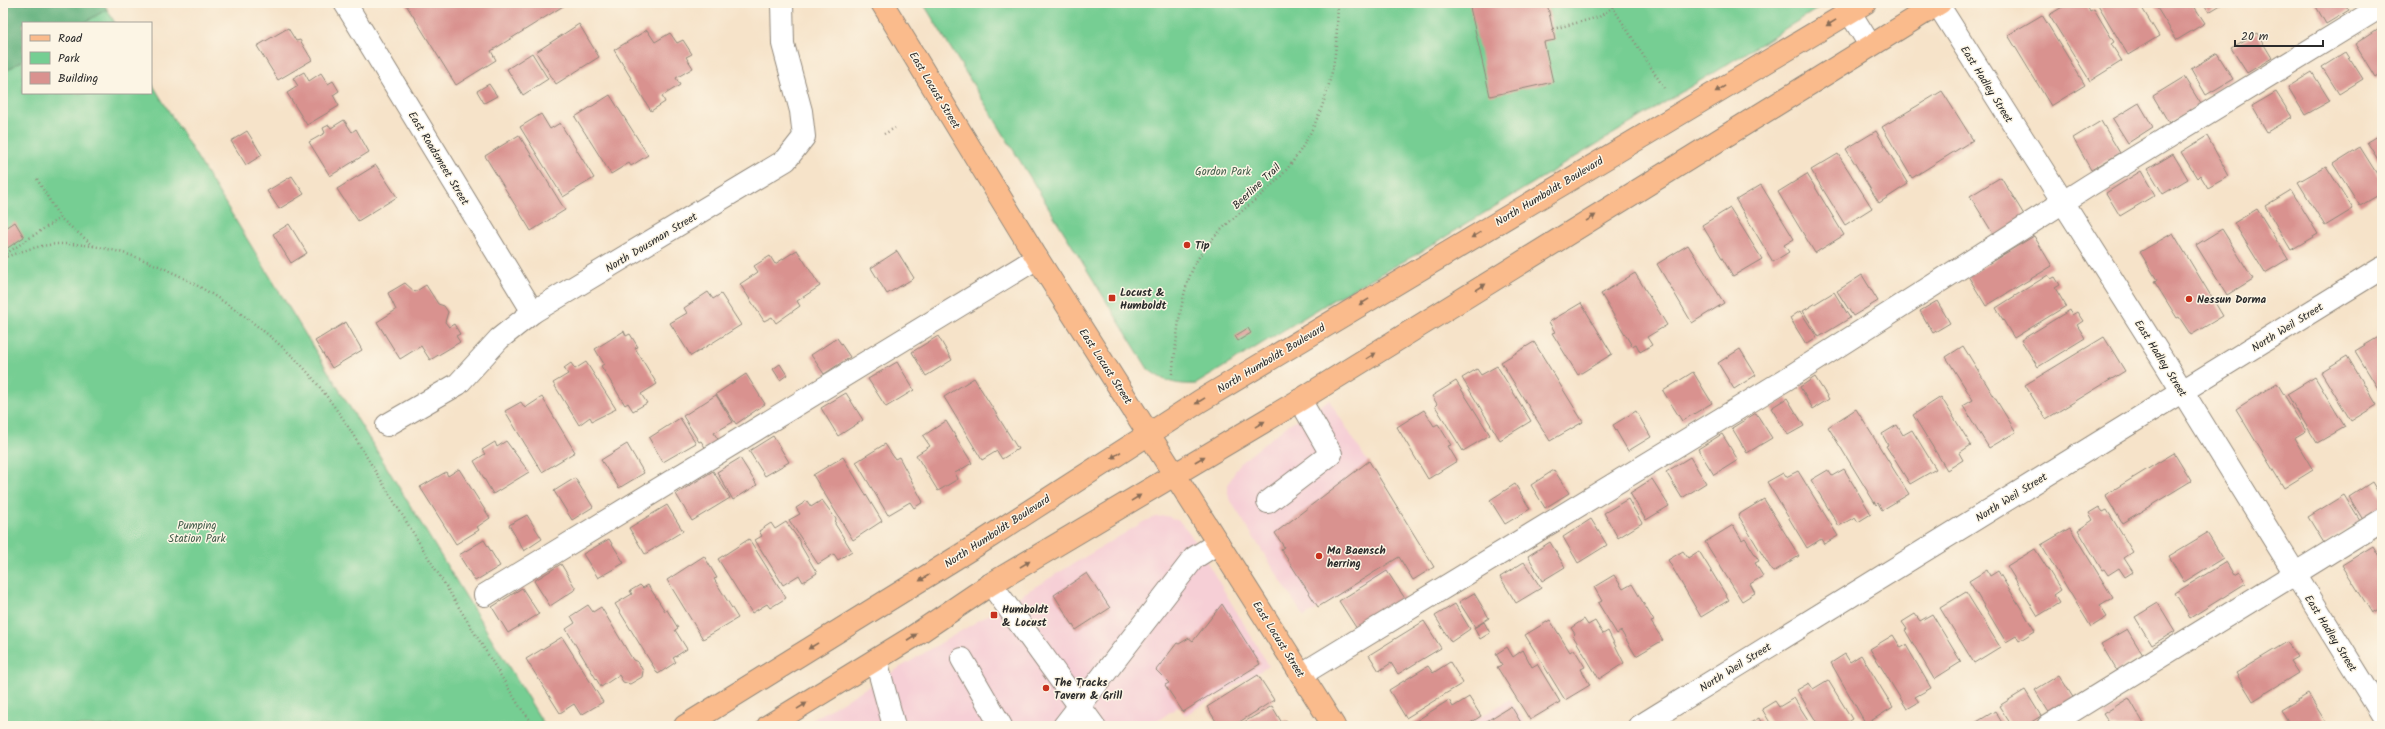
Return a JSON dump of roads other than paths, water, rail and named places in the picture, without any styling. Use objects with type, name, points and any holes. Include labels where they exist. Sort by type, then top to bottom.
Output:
[{"type":"main road","name":"East Locust Street","points":[[882,3],[1037,258],[1334,726]]},
{"type":"main road","points":[[768,726],[876,660],[991,584],[1300,400],[1938,4]]},
{"type":"main road","name":"North Humboldt Boulevard","points":[[685,726],[977,545],[1148,433],[1853,6]]},
{"type":"street","name":"East Roadsmeet Street","points":[[346,3],[533,312]]},
{"type":"street","name":"North Dousman Street","points":[[387,425],[458,384],[500,339],[533,312],[786,160],[804,137],[801,111],[783,44],[782,3]]},
{"type":"street","name":"East Hadley Street","points":[[1938,4],[2062,203],[2182,391],[2382,714]]},
{"type":"street","points":[[1853,6],[1870,45]]},
{"type":"street","points":[[1302,674],[1785,380],[2062,203],[2382,6]]},
{"type":"street","points":[[485,595],[1037,258]]},
{"type":"street","name":"North Weil Street","points":[[1640,726],[2382,268]]},
{"type":"street","points":[[1268,502],[1331,454],[1300,400]]},
{"type":"street","points":[[2048,726],[2382,520]]},
{"type":"street","points":[[1064,726],[1194,558],[1218,543]]},
{"type":"street","points":[[991,584],[1094,726]]},
{"type":"street","points":[[962,659],[1001,726]]},
{"type":"street","points":[[876,660],[894,726]]},
{"type":"place","name":"Tip","points":[[1187,245]]},
{"type":"place","name":"Locust & Humboldt","points":[[1112,298]]},
{"type":"place","name":"Nessun Dorma","points":[[2189,299]]},
{"type":"place","name":"Ma Baensch herring","points":[[1319,556]]},
{"type":"place","name":"Humboldt & Locust","points":[[994,615]]},
{"type":"place","name":"The Tracks Tavern & Grill","points":[[1046,688]]},
{"type":"park label","name":"Gordon Park","points":[[1223,171]]},
{"type":"park label","name":"Pumping Station Park","points":[[197,531]]}]
